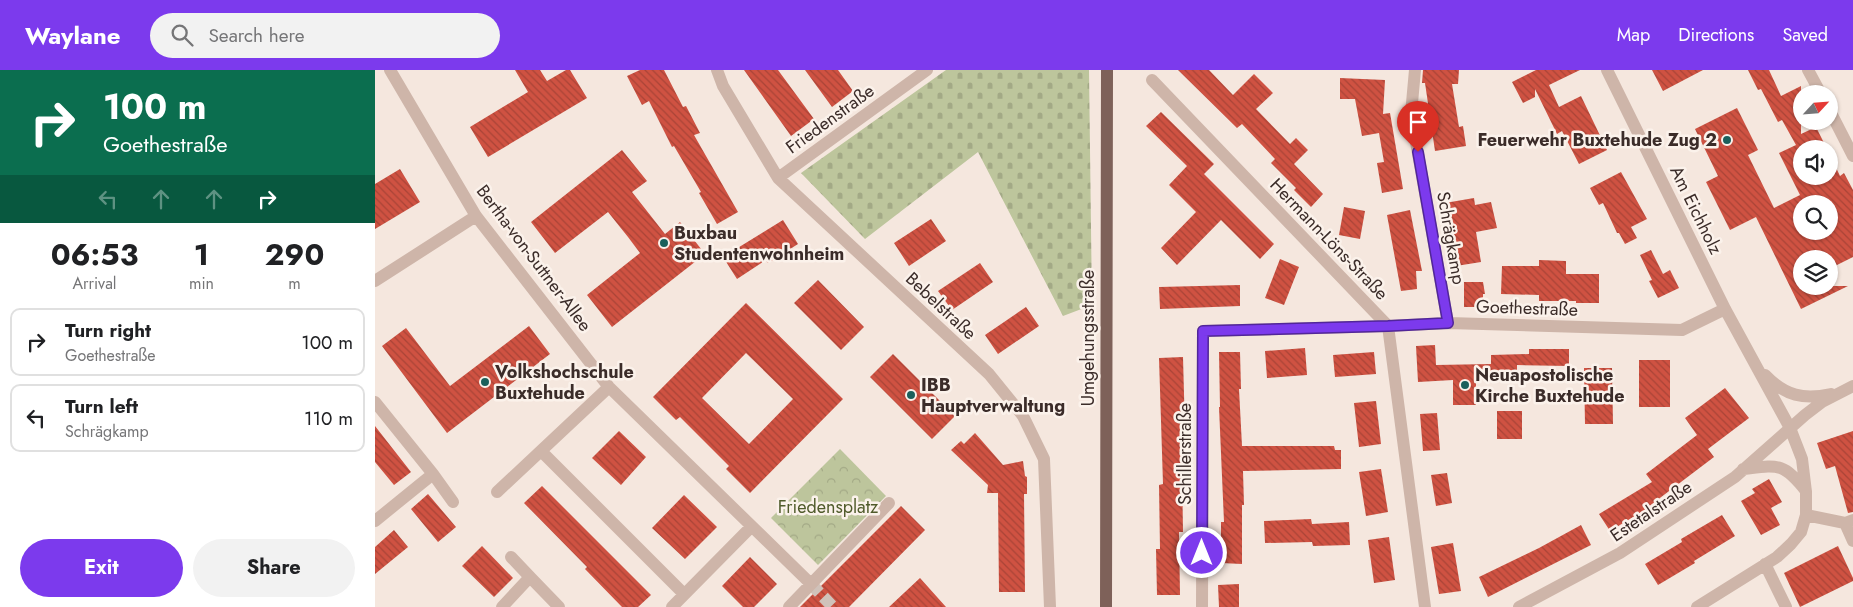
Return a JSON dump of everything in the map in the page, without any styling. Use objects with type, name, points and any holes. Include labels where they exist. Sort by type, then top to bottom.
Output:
[{"type":"main road","name":"Umgehungsstraße","points":[[1107,70],[1105,392],[1107,607]]},
{"type":"street","name":"Bertha-von-Suttner-Allee","points":[[390,70],[477,216],[609,387],[811,584]]},
{"type":"street","name":"Bebelstraße","points":[[717,70],[723,86],[778,178],[989,374],[1023,416],[1044,458],[1050,607]]},
{"type":"street","name":"Friedenstraße","points":[[778,178],[927,70]]},
{"type":"street","name":"Schrägkamp","points":[[1415,70],[1411,114],[1448,323]]},
{"type":"street","name":"Am Eichholz","points":[[1607,70],[1725,309],[1790,428],[1802,460],[1806,492],[1806,515]]},
{"type":"street","points":[[1808,70],[1816,85]]},
{"type":"street","name":"Hermann-Löns-Straße","points":[[1152,80],[1388,326],[1425,607]]},
{"type":"street","points":[[1838,127],[1853,156]]},
{"type":"street","points":[[375,281],[477,216]]},
{"type":"street","name":"Goethestraße","points":[[1203,331],[1448,323],[1682,330],[1725,309]]},
{"type":"street","name":"Schillerstraße","points":[[1202,607],[1203,331]]},
{"type":"street","name":"Am Eichholz","points":[[1755,365],[1780,388],[1801,397],[1815,397],[1849,388]]},
{"type":"street","points":[[497,492],[609,387]]},
{"type":"street","name":"Estetalstraße","points":[[1519,607],[1621,553],[1735,477],[1817,406],[1849,388]]},
{"type":"street","points":[[375,402],[453,502]]},
{"type":"street","points":[[541,451],[684,594]]},
{"type":"street","points":[[1743,469],[1775,466],[1792,473],[1806,492]]},
{"type":"street","points":[[375,522],[433,474]]},
{"type":"street","points":[[789,607],[889,502]]},
{"type":"street","points":[[1697,607],[1765,564],[1791,544],[1801,532],[1806,515],[1849,522],[1853,542]]},
{"type":"street","points":[[672,607],[751,527]]},
{"type":"street","points":[[511,557],[559,607]]},
{"type":"street","points":[[1765,564],[1786,607]]},
{"type":"street","points":[[502,607],[530,577]]},
{"type":"green space","points":[[946,70],[1089,70],[1092,305],[1063,316],[978,152],[865,239],[801,173]]},
{"type":"green space","name":"Friedensplatz","points":[[840,449],[886,496],[818,565],[771,518]]},
{"type":"building","points":[[515,70],[540,70],[547,81],[566,70],[570,70],[587,98],[488,157],[470,127],[528,92]]},
{"type":"building","points":[[640,70],[664,70],[683,107],[686,106],[700,133],[694,135],[738,212],[717,224],[699,193],[701,192],[674,146],[672,147],[649,101],[642,105],[627,76]]},
{"type":"building","points":[[744,70],[778,70],[814,119],[791,136]]},
{"type":"building","points":[[805,70],[838,70],[853,91],[832,107]]},
{"type":"building","points":[[1178,70],[1209,70],[1233,95],[1254,74],[1273,93],[1256,109],[1290,144],[1296,138],[1308,150],[1294,164],[1323,194],[1311,207],[1294,190],[1296,188],[1271,163],[1275,159],[1242,124],[1237,128]]},
{"type":"building","points":[[1423,70],[1459,70],[1458,84],[1452,84],[1459,127],[1463,126],[1466,146],[1435,151],[1425,83],[1422,83]]},
{"type":"building","points":[[1536,70],[1580,70],[1549,85],[1559,107],[1581,96],[1607,150],[1579,164],[1562,131],[1557,134],[1535,89],[1535,97],[1523,103],[1512,82]]},
{"type":"building","points":[[1652,70],[1703,70],[1663,91]]},
{"type":"building","points":[[1748,70],[1769,70],[1781,96],[1793,90],[1793,130],[1801,130],[1801,134],[1810,130],[1818,130],[1822,140],[1793,140],[1782,120],[1778,122],[1761,89],[1758,90]]},
{"type":"building","points":[[1340,78],[1385,80],[1383,114],[1390,113],[1403,189],[1382,193],[1377,163],[1384,162],[1379,133],[1362,136],[1355,99],[1340,99]]},
{"type":"building","points":[[1737,108],[1758,150],[1748,155],[1774,208],[1793,198],[1793,240],[1838,240],[1838,195],[1800,195],[1795,185],[1838,185],[1838,172],[1840,176],[1844,173],[1853,190],[1853,257],[1838,264],[1838,250],[1793,250],[1793,293],[1756,217],[1730,230],[1706,182],[1718,176],[1695,129]]},
{"type":"building","points":[[1161,112],[1214,164],[1204,174],[1274,244],[1260,259],[1221,220],[1177,265],[1161,248],[1196,212],[1169,185],[1187,166],[1146,126]]},
{"type":"building","points":[[1793,146],[1793,181],[1779,153]]},
{"type":"building","name":"Buxbau Studentenwohnheim","points":[[622,150],[647,181],[632,192],[665,234],[680,222],[705,254],[612,327],[587,295],[640,253],[628,237],[608,212],[555,253],[531,222]]},
{"type":"building","points":[[400,169],[420,202],[375,229],[375,184]]},
{"type":"building","points":[[1621,172],[1647,219],[1631,227],[1637,238],[1625,244],[1619,233],[1617,233],[1603,203],[1599,205],[1590,188]]},
{"type":"building","points":[[1474,198],[1475,205],[1491,202],[1497,228],[1476,232],[1481,262],[1456,266],[1445,203]]},
{"type":"building","points":[[1344,207],[1365,211],[1360,239],[1339,235]]},
{"type":"building","points":[[1410,210],[1422,271],[1416,271],[1417,289],[1401,291],[1387,215]]},
{"type":"building","points":[[931,219],[946,241],[909,266],[894,243]]},
{"type":"building","points":[[783,220],[798,244],[768,263],[766,260],[737,279],[723,257]]},
{"type":"building","points":[[1651,250],[1663,274],[1670,270],[1679,288],[1658,298],[1649,281],[1652,280],[1640,255]]},
{"type":"building","points":[[1280,259],[1299,267],[1284,305],[1265,298]]},
{"type":"building","points":[[1539,260],[1566,261],[1566,274],[1599,274],[1599,303],[1539,301],[1539,295],[1501,294],[1502,266],[1539,266]]},
{"type":"building","points":[[980,263],[993,282],[952,310],[938,291]]},
{"type":"building","points":[[818,280],[864,327],[841,350],[794,303]]},
{"type":"building","points":[[1464,282],[1483,282],[1485,294],[1483,294],[1483,307],[1464,307]]},
{"type":"building","points":[[1240,285],[1240,306],[1160,309],[1159,287]]},
{"type":"building","points":[[1838,286],[1848,286],[1838,291]]},
{"type":"building","points":[[1794,295],[1830,295],[1801,309]]},
{"type":"building","points":[[746,303],[843,399],[750,493],[726,469],[729,466],[680,417],[676,420],[653,397]],"holes":[[[746,353],[793,399],[749,444],[702,398]]]},
{"type":"building","points":[[1026,307],[1039,326],[998,354],[985,335]]},
{"type":"building","name":"Volkshochschule Buxtehude","points":[[529,326],[550,354],[447,433],[382,346],[406,328],[450,386]]},
{"type":"building","points":[[1435,345],[1436,365],[1491,364],[1491,355],[1529,354],[1529,349],[1569,349],[1569,366],[1517,365],[1517,379],[1476,380],[1476,405],[1453,405],[1453,380],[1418,382],[1416,346]]},
{"type":"building","points":[[1305,348],[1307,375],[1267,378],[1265,351]]},
{"type":"building","points":[[1219,352],[1240,352],[1241,389],[1239,389],[1242,446],[1334,446],[1335,450],[1341,450],[1341,469],[1243,471],[1242,564],[1221,563],[1221,522],[1224,522],[1219,407]]},
{"type":"building","points":[[1374,352],[1376,374],[1335,377],[1333,355]]},
{"type":"building","name":"IBB Hauptverwaltung","points":[[893,354],[955,416],[932,439],[870,377]]},
{"type":"building","points":[[1183,357],[1186,468],[1182,468],[1183,532],[1179,532],[1180,595],[1157,595],[1156,549],[1160,549],[1159,485],[1163,484],[1159,358]]},
{"type":"building","points":[[1639,360],[1670,360],[1670,407],[1639,407]]},
{"type":"building","points":[[1584,368],[1612,368],[1613,424],[1585,424]]},
{"type":"building","points":[[1725,388],[1749,418],[1708,449],[1714,457],[1648,508],[1610,531],[1599,514],[1652,482],[1646,474],[1697,435],[1685,418]]},
{"type":"building","points":[[1376,401],[1381,444],[1359,447],[1354,403]]},
{"type":"building","points":[[1497,411],[1522,411],[1522,439],[1497,439]]},
{"type":"building","points":[[1437,413],[1440,450],[1423,451],[1420,414]]},
{"type":"building","points":[[375,426],[411,472],[394,485],[375,462]]},
{"type":"building","points":[[619,431],[646,457],[621,485],[592,458]]},
{"type":"building","points":[[1853,431],[1853,512],[1848,513],[1835,466],[1826,469],[1817,443]]},
{"type":"building","points":[[975,433],[1003,465],[1023,461],[1025,476],[1027,477],[1027,494],[1024,494],[1025,592],[999,592],[998,493],[987,493],[988,485],[951,450],[961,441],[964,444]]},
{"type":"building","points":[[1381,469],[1388,512],[1366,516],[1359,472]]},
{"type":"building","points":[[1447,473],[1452,503],[1436,506],[1431,475]]},
{"type":"building","points":[[1769,479],[1782,502],[1771,508],[1780,525],[1761,535],[1741,501],[1755,493],[1752,489]]},
{"type":"building","points":[[542,486],[651,595],[638,607],[622,607],[585,569],[587,567],[524,503]]},
{"type":"building","points":[[428,494],[456,527],[438,542],[411,509]]},
{"type":"building","points":[[684,495],[717,527],[685,559],[652,528]]},
{"type":"building","points":[[901,506],[925,530],[849,607],[800,607]]},
{"type":"building","points":[[1722,515],[1735,536],[1658,585],[1645,564],[1682,542],[1681,539]]},
{"type":"building","points":[[1311,519],[1312,524],[1349,522],[1350,545],[1313,546],[1312,542],[1265,543],[1264,521]]},
{"type":"building","points":[[1581,525],[1591,545],[1488,597],[1479,577]]},
{"type":"building","points":[[394,530],[408,547],[375,574],[375,547]]},
{"type":"building","points":[[1389,537],[1395,580],[1374,583],[1368,540]]},
{"type":"building","points":[[1453,543],[1461,591],[1439,594],[1431,547]]},
{"type":"building","points":[[482,546],[513,578],[494,597],[462,566]]},
{"type":"building","points":[[1838,546],[1853,581],[1800,607],[1784,573]]},
{"type":"building","points":[[750,557],[777,584],[754,607],[743,607],[722,586]]},
{"type":"building","points":[[920,578],[946,607],[889,607]]},
{"type":"building","points":[[1239,584],[1239,607],[1219,607],[1218,585]]},
{"type":"tunnel","points":[[811,584],[833,607]]},
{"type":"place","name":"Feuerwehr Buxtehude Zug 2","points":[[1727,140]]},
{"type":"place","name":"Buxbau Studentenwohnheim","points":[[664,243]]},
{"type":"place","name":"Volkshochschule Buxtehude","points":[[485,382]]},
{"type":"place","name":"Neuapostolische Kirche Buxtehude","points":[[1465,385]]},
{"type":"place","name":"IBB Hauptverwaltung","points":[[911,395]]},
{"type":"route","points":[[1202,553],[1203,331],[1448,323],[1418,152]]}]
